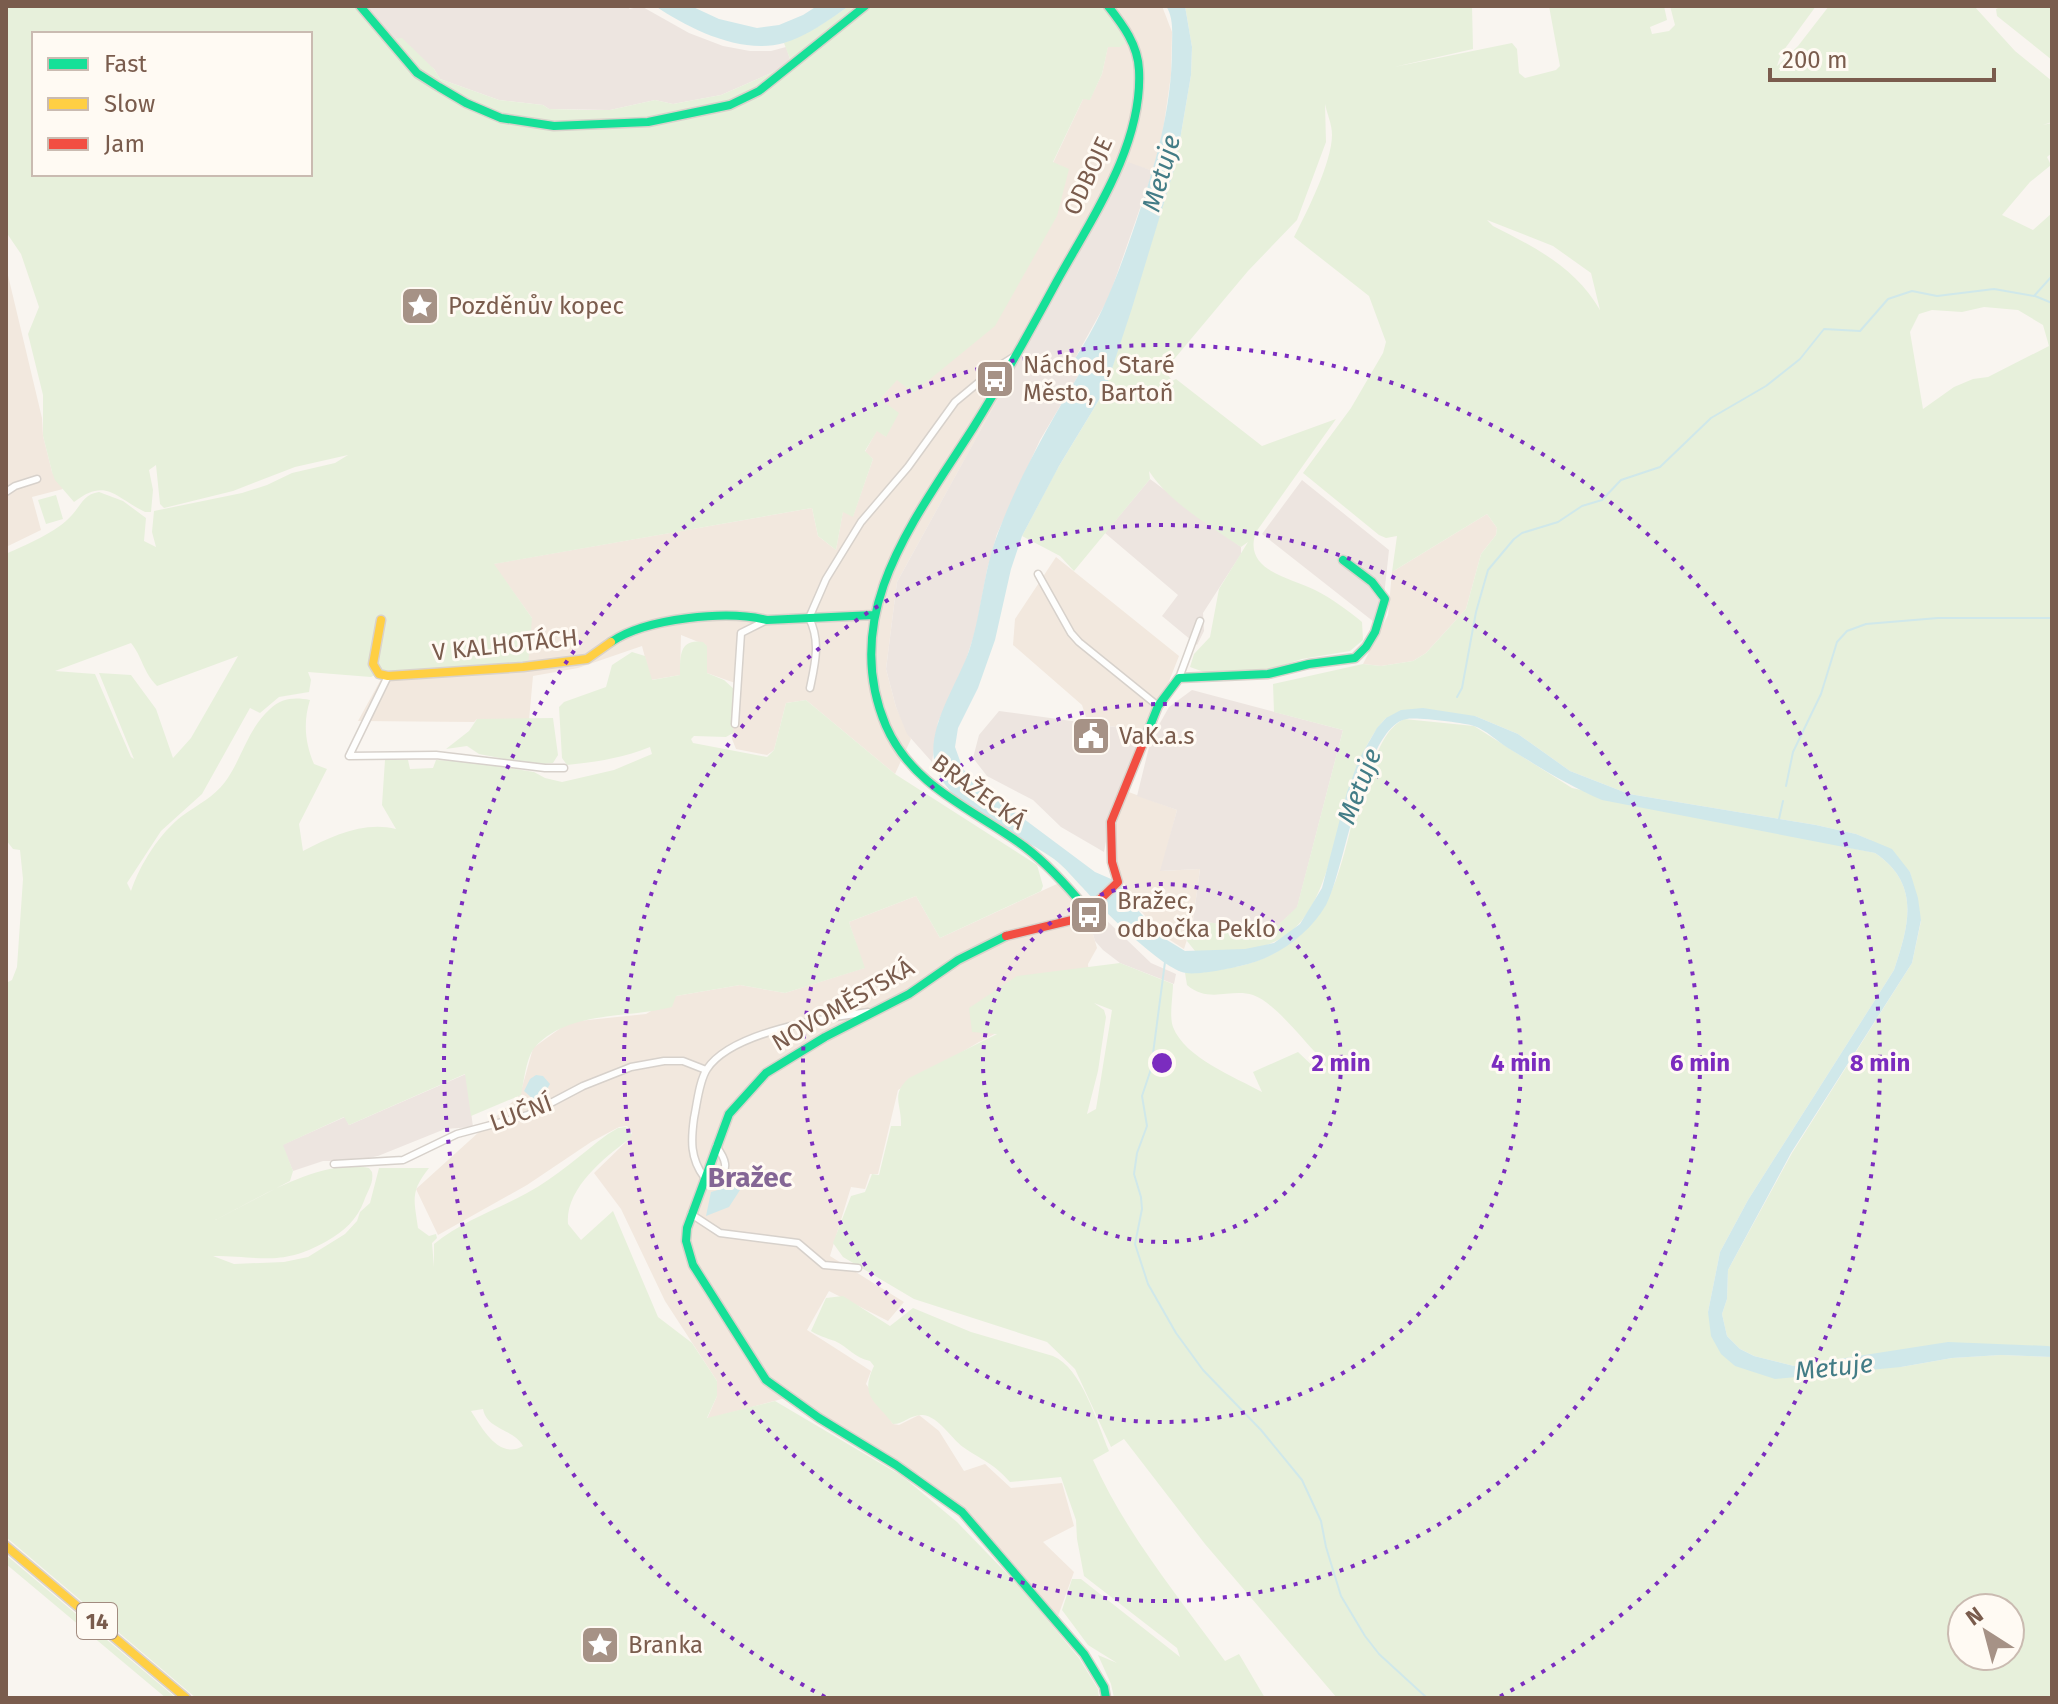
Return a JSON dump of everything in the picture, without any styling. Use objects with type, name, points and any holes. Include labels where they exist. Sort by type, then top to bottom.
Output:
[{"type":"street","points":[[360,6],[417,73],[466,103],[501,118],[554,126],[648,122],[730,105],[759,91],[865,6]]},
{"type":"street","name":"ODBOJE","points":[[999,384],[1110,182],[1134,119],[1139,70],[1137,60],[1127,30],[1108,6]]},
{"type":"street","name":"ODBOJE","points":[[809,618],[826,579],[861,522],[908,467],[955,402],[1015,356]]},
{"type":"street","name":"BRAŽECKÁ","points":[[999,384],[897,549],[874,615],[872,656],[877,700],[891,736],[915,773],[1042,860],[1091,908]]},
{"type":"street","points":[[6,492],[37,479]]},
{"type":"street","points":[[1179,678],[1268,674],[1309,664],[1355,658],[1375,632],[1385,599],[1372,582],[1343,560]]},
{"type":"street","points":[[1038,574],[1079,642],[1158,706]]},
{"type":"street","name":"V KALHOTÁCH","points":[[388,676],[523,667],[587,659],[617,638],[667,620],[750,616],[767,620],[874,615]]},
{"type":"street","points":[[809,618],[817,649],[810,688]]},
{"type":"street","points":[[381,620],[373,664],[379,674],[388,676],[349,756],[436,755],[564,768]]},
{"type":"street","points":[[735,724],[741,633],[767,620]]},
{"type":"street","points":[[1091,908],[1118,882],[1112,862],[1111,822],[1158,706],[1179,678],[1200,621]]},
{"type":"street","name":"NOVOMĚSTSKÁ","points":[[1091,908],[1072,920],[1012,933],[958,960],[909,994],[766,1073],[729,1114],[691,1214],[686,1241],[693,1265],[766,1380],[962,1512],[1084,1654],[1104,1687],[1106,1698]]},
{"type":"street","points":[[716,1146],[724,1157],[726,1167],[716,1180],[704,1177],[691,1150],[696,1105],[706,1070],[719,1057],[755,1036],[824,1018],[872,1012]]},
{"type":"street","name":"LUČNÍ","points":[[334,1164],[403,1160],[457,1134],[528,1115],[583,1086],[631,1067],[683,1061],[706,1070]]},
{"type":"street","points":[[691,1214],[720,1233],[798,1243],[824,1265],[858,1268]]},
{"type":"street","name":"14","points":[[6,1546],[186,1698]]},
{"type":"shaded area","points":[[367,6],[626,6],[630,9],[641,6],[689,33],[723,46],[750,51],[786,47],[790,59],[785,67],[721,95],[673,104],[655,100],[610,110],[549,109],[543,105],[499,100],[440,79],[434,69],[392,39]]},
{"type":"shaded area","points":[[1162,6],[1172,32],[1171,75],[1163,131],[1153,171],[1128,163],[897,582],[886,669],[896,707],[911,739],[895,774],[806,700],[786,703],[774,750],[767,755],[736,749],[732,739],[735,683],[707,673],[706,645],[681,635],[680,675],[651,680],[642,646],[578,668],[533,676],[529,720],[358,721],[385,672],[532,618],[493,564],[812,508],[818,536],[836,550],[843,511],[853,516],[873,459],[865,452],[877,430],[886,437],[880,399],[897,379],[913,393],[1053,163],[1083,99],[1090,99],[1102,74],[1108,46],[1109,8]]},
{"type":"shaded area","points":[[1128,162],[1153,171],[1109,297],[1073,362],[1081,371],[1040,440],[997,534],[976,629],[962,672],[938,722],[932,762],[907,734],[886,669],[897,582]]},
{"type":"shaded area","points":[[6,267],[52,472],[63,489],[32,497],[41,530],[6,547]]},
{"type":"shaded area","points":[[1150,479],[1241,547],[1241,554],[1203,613],[1204,631],[1197,645],[1162,616],[1178,595],[1105,533]]},
{"type":"shaded area","points":[[1302,480],[1389,550],[1384,596],[1374,622],[1262,534]]},
{"type":"shaded area","points":[[1487,514],[1497,528],[1496,535],[1481,554],[1466,609],[1426,653],[1413,661],[1381,666],[1363,664],[1388,615],[1392,572]]},
{"type":"shaded area","points":[[1056,557],[1179,656],[1164,694],[1144,731],[1088,723],[1082,705],[1013,645],[1015,619]]},
{"type":"shaded area","points":[[1192,690],[1343,730],[1297,908],[1274,929],[1193,921],[1200,869],[1160,871],[1177,810],[1137,796],[1151,739],[1169,707]]},
{"type":"shaded area","points":[[999,711],[1144,731],[1113,805],[1104,852],[1061,827],[1033,800],[987,776],[973,758],[979,735]]},
{"type":"shaded area","points":[[1126,791],[1177,810],[1161,871],[1200,869],[1193,921],[1184,949],[1159,933],[1122,880],[1115,856],[1115,823]]},
{"type":"shaded area","points":[[1059,883],[1085,907],[1097,948],[1088,964],[1090,992],[1057,1002],[979,1042],[898,1090],[878,1174],[870,1174],[865,1189],[851,1187],[830,1256],[904,1302],[888,1321],[829,1291],[807,1330],[871,1371],[866,1384],[893,1424],[899,1425],[919,1415],[939,1431],[964,1471],[985,1464],[1011,1488],[1062,1483],[1074,1526],[1043,1542],[1074,1572],[1058,1616],[962,1509],[919,1474],[896,1465],[789,1397],[707,1419],[717,1396],[717,1381],[665,1301],[621,1209],[594,1173],[629,1139],[632,1133],[627,1126],[591,1142],[527,1185],[438,1235],[416,1189],[520,1095],[533,1048],[569,1022],[646,1014],[676,996],[740,985],[785,993],[864,968],[849,922],[916,896],[940,938]]},
{"type":"shaded area","points":[[1103,917],[1151,963],[1176,974],[1174,984],[1120,963],[1103,950],[1095,941],[1092,931]]},
{"type":"shaded area","points":[[466,1074],[473,1127],[445,1129],[378,1156],[355,1161],[323,1161],[293,1171],[282,1145],[345,1117],[349,1125]]},
{"type":"green space","points":[[6,6],[355,6],[392,39],[402,38],[440,79],[499,100],[543,105],[549,109],[610,110],[655,100],[673,104],[721,95],[785,67],[790,59],[784,43],[819,26],[849,6],[1108,6],[1126,43],[1120,47],[1108,47],[1102,74],[1090,100],[1083,99],[1053,162],[1069,169],[1057,216],[995,326],[913,393],[897,380],[880,399],[899,413],[886,437],[877,431],[865,451],[873,459],[853,517],[843,512],[836,550],[818,536],[812,508],[494,564],[532,618],[528,666],[380,672],[371,677],[308,672],[311,680],[309,692],[279,697],[260,713],[250,708],[202,794],[161,831],[127,883],[131,891],[145,860],[159,840],[182,816],[221,787],[256,725],[270,709],[284,701],[310,700],[306,724],[309,748],[314,764],[327,769],[299,824],[303,851],[360,828],[396,829],[382,805],[385,760],[408,760],[410,769],[433,768],[436,760],[474,762],[534,772],[562,782],[614,770],[652,754],[650,747],[609,759],[567,765],[562,758],[559,707],[564,702],[606,687],[612,665],[632,652],[645,656],[652,680],[680,675],[682,650],[695,642],[703,642],[707,646],[707,673],[724,680],[735,690],[733,733],[726,737],[694,736],[691,739],[693,743],[767,757],[774,750],[786,703],[806,700],[895,774],[1037,865],[1043,886],[1041,891],[940,938],[916,896],[849,922],[865,968],[785,993],[740,985],[676,996],[672,1007],[581,1021],[564,1027],[549,1035],[532,1051],[521,1095],[471,1116],[465,1074],[349,1125],[344,1117],[283,1145],[293,1171],[290,1181],[271,1191],[331,1169],[351,1166],[369,1168],[372,1172],[371,1183],[358,1214],[333,1237],[297,1254],[271,1258],[213,1256],[234,1264],[284,1262],[308,1257],[345,1234],[357,1221],[360,1212],[370,1203],[379,1168],[429,1168],[416,1190],[415,1203],[418,1228],[429,1236],[436,1234],[437,1238],[432,1243],[434,1267],[434,1244],[468,1222],[538,1187],[608,1134],[626,1127],[632,1135],[629,1139],[597,1165],[579,1187],[569,1211],[568,1224],[581,1240],[613,1211],[658,1317],[692,1343],[717,1381],[717,1396],[707,1418],[775,1401],[902,1476],[957,1522],[1020,1587],[1079,1658],[1098,1689],[1099,1698],[196,1698],[6,1537],[6,983],[12,980],[17,967],[23,879],[20,850],[13,849],[6,840],[6,554],[58,527],[86,498],[99,492],[123,501],[146,518],[144,541],[156,547],[152,532],[154,511],[242,493],[292,473],[335,463],[348,455],[295,467],[233,491],[164,508],[160,504],[156,465],[149,470],[153,490],[151,512],[145,512],[103,490],[94,491],[74,502],[55,480],[43,436],[43,395],[28,334],[39,307],[21,254],[6,232]],"holes":[[[131,643],[157,686],[238,656],[191,738],[173,758],[156,709],[131,675],[99,673],[134,759],[95,674],[55,671]],[[483,1409],[490,1421],[514,1436],[523,1446],[506,1449],[492,1440],[471,1411]]]},
{"type":"green space","points":[[1185,6],[1472,6],[1473,49],[1394,67],[1512,43],[1517,49],[1519,73],[1525,78],[1556,70],[1560,66],[1549,6],[1664,6],[1667,20],[1650,27],[1652,34],[1669,31],[1675,25],[1670,6],[1816,6],[1781,54],[1777,66],[1798,46],[1829,6],[1974,6],[2015,51],[2052,81],[2052,122],[2043,125],[2052,123],[2052,153],[2047,157],[2051,165],[2030,182],[2002,215],[2033,230],[2052,213],[2052,1347],[1794,1366],[1754,1356],[1740,1349],[1727,1336],[1722,1314],[1727,1299],[1728,1270],[1792,1153],[1912,963],[1921,921],[1910,872],[1870,840],[1816,825],[1629,794],[1570,771],[1518,734],[1475,716],[1386,718],[1368,743],[1355,774],[1326,873],[1314,903],[1297,926],[1274,942],[1245,950],[1195,951],[1187,941],[1193,921],[1274,929],[1297,907],[1343,730],[1274,712],[1273,684],[1363,664],[1381,666],[1413,661],[1426,653],[1466,609],[1481,554],[1496,535],[1497,528],[1487,514],[1392,572],[1397,536],[1386,538],[1379,535],[1303,473],[1351,408],[1383,353],[1386,342],[1369,296],[1294,237],[1328,159],[1332,131],[1325,104],[1326,142],[1297,220],[1248,271],[1165,370],[1172,381],[1176,379],[1262,446],[1336,419],[1256,532],[1254,545],[1256,556],[1271,571],[1321,593],[1362,622],[1363,640],[1350,651],[1302,659],[1259,673],[1204,672],[1190,667],[1194,654],[1210,637],[1219,589],[1248,542],[1241,547],[1204,522],[1179,504],[1149,471],[1150,479],[1074,571],[1060,556],[1022,536],[1056,471],[1105,390],[1176,163],[1191,75],[1192,47]],"holes":[[[1487,220],[1553,246],[1591,273],[1600,310],[1567,271]],[[1984,307],[2018,310],[2043,325],[2049,346],[1988,377],[1954,387],[1923,409],[1910,332],[1919,314],[1932,310],[1962,312]]]},
{"type":"green space","points":[[2002,6],[2052,6],[2052,60],[1997,16],[1996,9]]},
{"type":"green space","points":[[56,495],[63,519],[46,524],[38,500]]},
{"type":"green space","points":[[553,718],[558,755],[553,763],[535,765],[479,754],[467,746],[446,749],[469,731],[477,719]]},
{"type":"green space","points":[[1404,719],[1474,726],[1572,788],[1875,853],[1890,865],[1899,878],[1905,892],[1907,921],[1894,970],[1748,1200],[1720,1252],[1708,1312],[1735,1366],[1901,1367],[1952,1358],[2001,1355],[2052,1357],[2052,1698],[1337,1698],[1205,1544],[1124,1439],[1111,1447],[1075,1369],[1047,1342],[914,1299],[843,1257],[833,1243],[851,1196],[865,1192],[872,1174],[879,1175],[891,1126],[901,1126],[898,1095],[903,1084],[909,1078],[997,1034],[972,1032],[969,1008],[1017,976],[1120,963],[1173,984],[1172,1022],[1179,1038],[1199,1057],[1225,1073],[1262,1092],[1253,1072],[1298,1052],[1318,1071],[1318,1055],[1270,1005],[1244,993],[1211,995],[1195,991],[1187,985],[1185,973],[1257,961],[1288,944],[1313,920],[1331,891],[1367,776],[1393,727]],"holes":[[[1094,1003],[1112,1010],[1096,1109],[1087,1114],[1098,1071],[1106,1017],[1104,1010]]]},
{"type":"green space","points":[[843,1296],[890,1326],[913,1308],[971,1332],[1053,1356],[1063,1362],[1080,1384],[1109,1451],[1093,1460],[1121,1513],[1225,1661],[1239,1654],[1265,1698],[1114,1698],[1098,1655],[1117,1663],[1088,1645],[1062,1610],[1072,1579],[1081,1579],[1180,1657],[1177,1648],[1084,1576],[1076,1520],[1061,1477],[1010,1482],[929,1417],[919,1415],[893,1424],[869,1392],[874,1366],[870,1361],[811,1331],[826,1298]]},
{"type":"green space","points":[[6,1555],[176,1698],[166,1698],[6,1564]]},
{"type":"water","points":[[655,6],[691,6],[719,19],[757,28],[779,25],[817,6],[849,6],[818,27],[784,43],[751,46],[716,38]]},
{"type":"water","name":"Metuje","points":[[1166,6],[1185,6],[1192,47],[1191,75],[1176,163],[1105,390],[1059,466],[1022,536],[995,640],[978,688],[958,728],[955,747],[963,769],[977,784],[1095,872],[1118,882],[1162,937],[1185,951],[1245,949],[1274,943],[1300,924],[1322,888],[1347,792],[1359,759],[1377,728],[1386,718],[1401,710],[1423,708],[1475,716],[1518,734],[1570,771],[1629,794],[1816,825],[1856,834],[1892,849],[1910,872],[1918,898],[1921,920],[1912,963],[1791,1153],[1728,1270],[1727,1299],[1722,1314],[1727,1336],[1740,1349],[1754,1356],[1794,1366],[1948,1342],[2048,1346],[2052,1347],[2052,1357],[2001,1355],[1952,1358],[1901,1367],[1775,1379],[1735,1366],[1721,1354],[1711,1336],[1708,1312],[1720,1252],[1748,1200],[1894,970],[1907,921],[1905,892],[1890,865],[1875,853],[1602,800],[1543,769],[1478,728],[1407,719],[1392,727],[1367,771],[1333,887],[1326,905],[1310,927],[1277,952],[1253,963],[1186,973],[1163,961],[1132,936],[1058,862],[977,813],[962,802],[940,777],[934,762],[936,730],[969,651],[998,533],[1025,470],[1081,371],[1072,363],[1109,295],[1150,180],[1169,93],[1172,26]]},
{"type":"water","points":[[536,1075],[543,1076],[550,1084],[543,1096],[533,1099],[524,1091]]},
{"type":"water","points":[[735,1185],[740,1190],[729,1207],[706,1216],[711,1192]]},
{"type":"waterway","points":[[1457,697],[1462,688],[1476,612],[1488,570],[1522,533],[1558,522],[1582,506],[1602,500],[1621,480],[1660,467],[1711,418],[1766,386],[1800,359],[1824,329],[1860,331],[1888,299],[1912,291],[1937,296],[1994,289],[2034,296],[2052,276]]},
{"type":"waterway","points":[[2035,296],[2052,303]]},
{"type":"waterway","points":[[1786,786],[1793,752],[1821,694],[1837,642],[1847,631],[1866,624],[1938,618],[2052,618]]},
{"type":"waterway","points":[[1779,819],[1783,801]]},
{"type":"waterway","points":[[1165,962],[1151,1069],[1142,1096],[1147,1126],[1137,1153],[1134,1174],[1142,1209],[1135,1244],[1148,1284],[1176,1333],[1203,1370],[1261,1430],[1302,1480],[1321,1521],[1341,1596],[1379,1654],[1427,1698]]},
{"type":"traffic: fast","points":[[360,6],[417,73],[439,87],[501,118],[554,126],[648,122],[730,105],[759,91],[865,6]]},
{"type":"traffic: fast","points":[[1088,911],[1034,854],[946,796],[912,766],[886,726],[874,684],[871,644],[877,606],[890,568],[908,532],[1016,355],[1113,180],[1124,153],[1133,126],[1139,70],[1133,44],[1108,6]]},
{"type":"traffic: fast","points":[[1148,731],[1158,706],[1179,678],[1268,674],[1309,664],[1355,658],[1375,632],[1385,599],[1372,582],[1343,560]]},
{"type":"traffic: fast","points":[[611,642],[645,627],[687,618],[731,616],[767,620],[874,615]]},
{"type":"traffic: fast","points":[[1006,936],[958,960],[909,994],[825,1037],[766,1073],[729,1114],[687,1228],[686,1241],[693,1265],[766,1380],[962,1512],[1084,1654],[1104,1687],[1106,1698]]},
{"type":"traffic: slow","points":[[381,620],[373,664],[379,674],[388,676],[523,667],[587,659],[611,642]]},
{"type":"traffic: slow","points":[[6,1546],[186,1698]]},
{"type":"traffic: jam","points":[[1006,936],[1072,920],[1088,911],[1118,882],[1112,862],[1111,822],[1148,731]]},
{"type":"place","name":"Pozděnův kopec","points":[[420,306]]},
{"type":"place","name":"Náchod, Staré Město, Bartoň","points":[[995,379]]},
{"type":"place","name":"VaK.a.s","points":[[1091,736]]},
{"type":"place","name":"Bražec, odbočka Peklo","points":[[1089,915]]},
{"type":"place","name":"Branka","points":[[600,1645]]},
{"type":"district","name":"Bražec","points":[[750,1177]]}]
